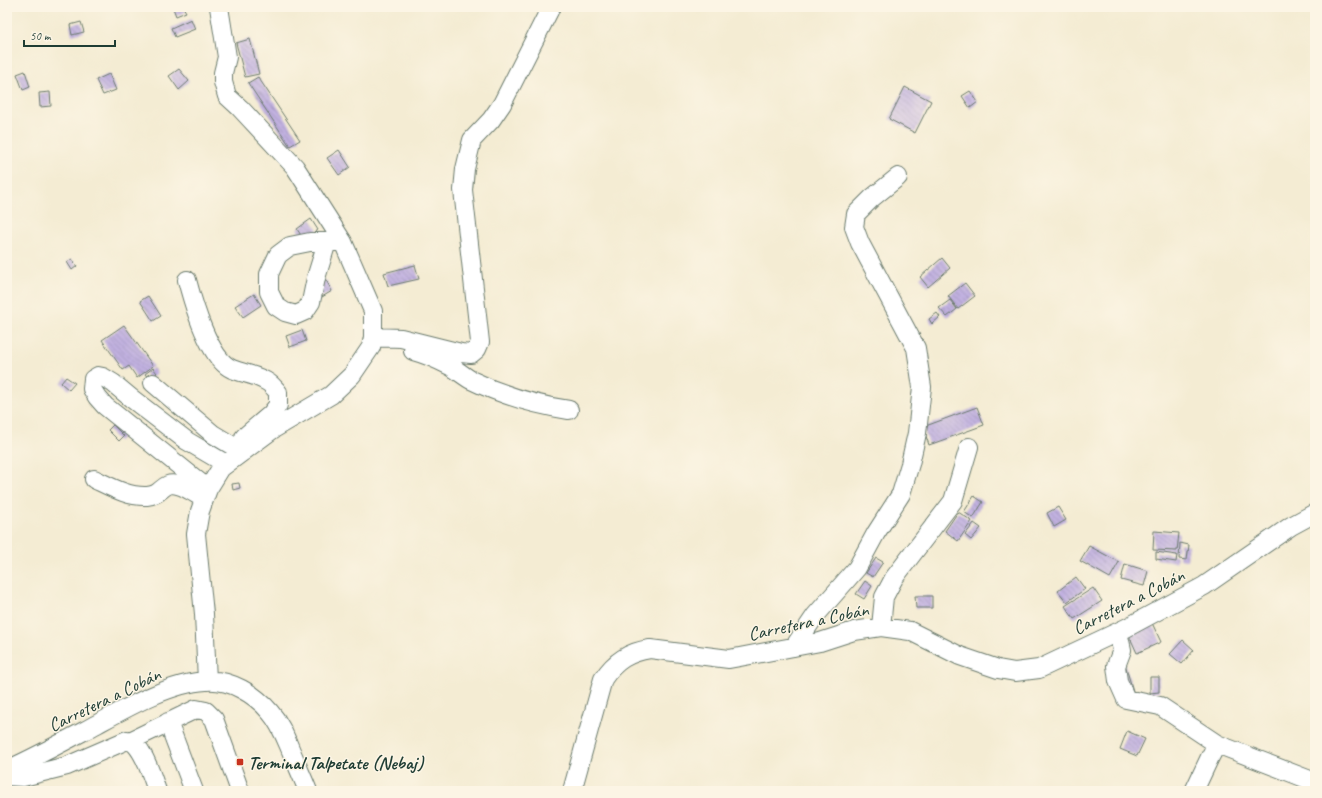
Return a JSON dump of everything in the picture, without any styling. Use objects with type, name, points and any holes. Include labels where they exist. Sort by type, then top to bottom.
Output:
[{"type":"street","points":[[219,7],[227,57],[223,73],[223,82],[227,96],[296,167],[373,311],[372,342],[352,374],[331,395],[237,449]]},
{"type":"street","points":[[372,342],[401,338],[461,353],[471,354],[477,349],[480,342],[463,190],[465,169],[472,140],[491,120],[502,104],[551,7]]},
{"type":"street","points":[[794,647],[815,616],[857,568],[876,533],[901,494],[917,433],[922,387],[916,348],[860,243],[854,227],[856,214],[872,198],[898,177]]},
{"type":"street","points":[[187,280],[192,300],[212,350],[221,361],[231,369],[255,376],[270,383],[278,392],[278,405],[221,468],[206,494],[200,511],[196,534],[204,614],[207,681]]},
{"type":"street","points":[[372,342],[381,346],[398,347],[426,354],[451,367],[469,379],[490,389],[541,406],[569,410]]},
{"type":"street","points":[[206,494],[105,406],[92,389],[93,379],[98,376],[103,377],[113,383],[187,441],[226,464]]},
{"type":"street","points":[[153,383],[213,434],[237,449]]},
{"type":"street","points":[[881,627],[884,597],[898,572],[953,501],[969,447]]},
{"type":"street","points":[[94,479],[129,494],[146,496],[154,495],[167,485],[176,484],[206,494]]},
{"type":"street","name":"Carretera a Cobán","points":[[572,791],[603,679],[618,661],[638,651],[650,649],[729,659],[820,642],[854,631],[881,627],[910,631],[960,656],[998,669],[1015,672],[1039,669],[1118,632],[1204,586],[1291,526],[1315,513]]},
{"type":"street","points":[[1291,526],[1315,527]]},
{"type":"street","points":[[1118,632],[1122,650],[1116,666],[1118,681],[1126,699],[1160,706],[1217,744],[1315,782]]},
{"type":"street","name":"Carretera a Cobán","points":[[7,770],[37,756],[130,706],[174,687],[207,681],[225,683],[242,689],[258,699],[271,712],[281,728],[308,791]]},
{"type":"street","points":[[7,776],[23,777],[67,766],[127,740],[132,740],[196,708],[206,711],[214,720],[240,791]]},
{"type":"street","points":[[168,722],[194,791]]},
{"type":"street","points":[[132,740],[136,743],[148,767],[157,791]]},
{"type":"street","points":[[1194,791],[1217,744]]},
{"type":"building","points":[[183,7],[186,12],[176,16],[173,8]]},
{"type":"building","points":[[191,19],[195,29],[175,37],[171,28]]},
{"type":"building","points":[[81,22],[84,32],[72,35],[70,25]]},
{"type":"building","points":[[250,39],[259,74],[245,77],[236,43]]},
{"type":"building","points":[[179,69],[189,81],[179,90],[169,76]]},
{"type":"building","points":[[25,71],[30,87],[23,90],[17,74]]},
{"type":"building","points":[[109,74],[116,90],[103,95],[96,80]]},
{"type":"building","points":[[258,77],[300,140],[290,146],[248,83]]},
{"type":"building","points":[[905,87],[931,101],[915,133],[889,119]]},
{"type":"building","points":[[970,91],[978,102],[970,108],[962,96]]},
{"type":"building","points":[[50,92],[51,106],[40,107],[39,93]]},
{"type":"building","points":[[339,150],[350,167],[339,175],[327,158]]},
{"type":"building","points":[[311,219],[318,230],[304,240],[297,229]]},
{"type":"building","points":[[942,258],[950,268],[928,287],[920,277]]},
{"type":"building","points":[[72,259],[77,266],[72,270],[67,262]]},
{"type":"building","points":[[415,265],[419,279],[388,286],[384,273]]},
{"type":"building","points":[[326,280],[332,291],[322,297],[315,285]]},
{"type":"building","points":[[965,283],[975,296],[958,309],[948,296]]},
{"type":"building","points":[[254,294],[261,305],[243,317],[235,306]]},
{"type":"building","points":[[148,296],[161,316],[153,321],[140,301]]},
{"type":"building","points":[[950,300],[957,309],[947,317],[939,308]]},
{"type":"building","points":[[937,313],[940,317],[932,324],[929,319]]},
{"type":"building","points":[[124,325],[153,366],[137,378],[129,366],[123,370],[102,340]]},
{"type":"building","points":[[302,330],[306,341],[290,347],[286,336]]},
{"type":"building","points":[[153,368],[157,373],[149,379],[145,374]]},
{"type":"building","points":[[66,377],[75,383],[69,390],[61,383]]},
{"type":"building","points":[[977,407],[984,425],[929,445],[923,427]]},
{"type":"building","points":[[113,425],[124,436],[119,441],[108,430]]},
{"type":"building","points":[[239,483],[240,488],[233,490],[232,484]]},
{"type":"building","points":[[974,496],[983,502],[973,518],[964,512]]},
{"type":"building","points":[[1058,507],[1066,520],[1054,527],[1047,513]]},
{"type":"building","points":[[958,512],[972,521],[958,541],[945,531]]},
{"type":"building","points":[[974,523],[981,528],[971,540],[965,535]]},
{"type":"building","points":[[1154,531],[1179,533],[1177,551],[1153,550]]},
{"type":"building","points":[[1180,543],[1189,545],[1187,560],[1179,559]]},
{"type":"building","points":[[1089,546],[1119,562],[1110,578],[1080,561]]},
{"type":"building","points":[[1156,552],[1177,555],[1176,562],[1156,559]]},
{"type":"building","points":[[876,558],[883,562],[873,577],[866,573]]},
{"type":"building","points":[[1125,564],[1148,571],[1144,586],[1121,580]]},
{"type":"building","points":[[1076,577],[1085,589],[1067,602],[1058,591]]},
{"type":"building","points":[[865,581],[872,586],[864,599],[856,594]]},
{"type":"building","points":[[1093,588],[1102,601],[1074,619],[1065,606]]},
{"type":"building","points":[[915,596],[932,596],[932,608],[916,608]]},
{"type":"building","points":[[1152,623],[1161,642],[1137,653],[1128,633]]},
{"type":"building","points":[[1183,640],[1194,650],[1182,664],[1170,654]]},
{"type":"building","points":[[1125,664],[1133,691],[1127,693],[1120,666]]},
{"type":"building","points":[[1150,677],[1159,677],[1159,692],[1150,693]]},
{"type":"building","points":[[1127,731],[1145,739],[1137,756],[1120,749]]},
{"type":"place","name":"Terminal Talpetate (Nebaj)","points":[[240,762]]}]
